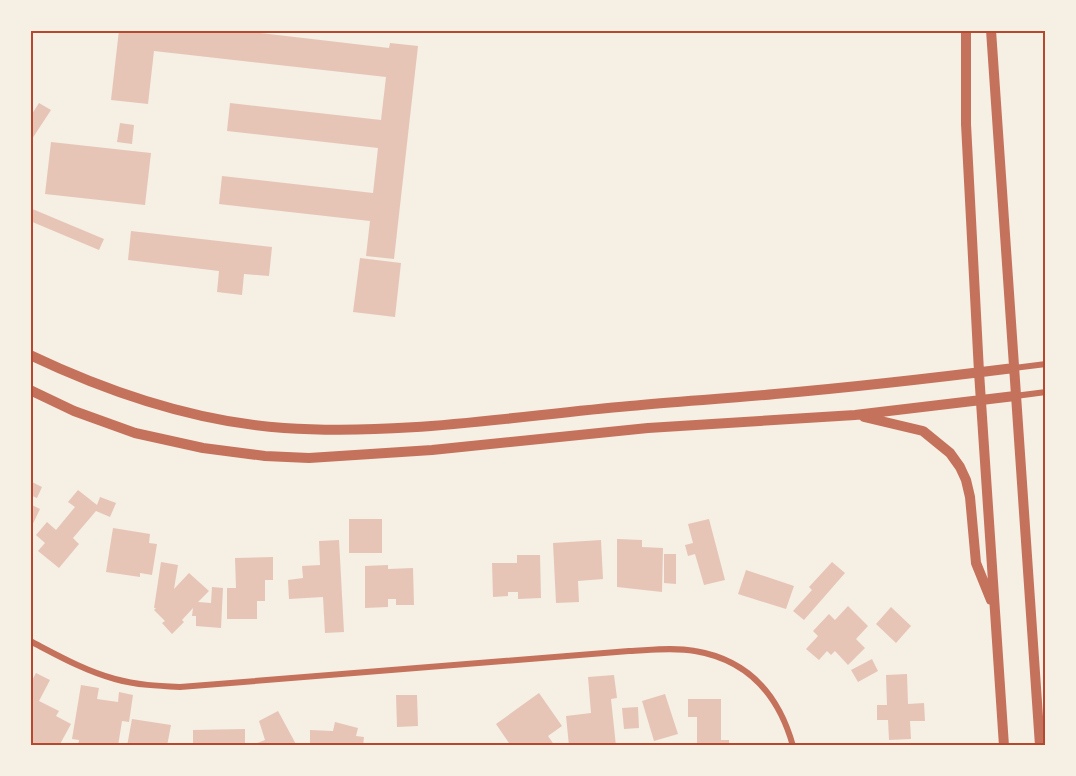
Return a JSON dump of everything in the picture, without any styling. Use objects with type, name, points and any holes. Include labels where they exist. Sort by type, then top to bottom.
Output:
[{"type":"street","points":[[966,30],[966,124],[979,372],[1004,746]]},
{"type":"street","points":[[991,30],[1040,746]]},
{"type":"street","points":[[30,355],[81,378],[178,410],[234,422],[335,429],[392,429],[644,404],[772,395],[1046,364]]},
{"type":"street","points":[[30,390],[74,411],[135,432],[203,448],[265,456],[309,458],[432,450],[648,428],[855,415],[1046,392]]},
{"type":"street","points":[[855,415],[923,431],[950,453],[966,480],[970,497],[976,563],[982,583],[994,606]]},
{"type":"street","points":[[30,641],[76,664],[114,679],[146,685],[180,687],[629,651],[694,650],[712,655],[754,678],[770,694],[786,722],[793,746]]},
{"type":"building","points":[[119,30],[234,30],[389,48],[390,43],[418,46],[394,259],[366,256],[370,221],[219,204],[222,176],[373,193],[378,148],[227,131],[230,103],[381,120],[386,77],[154,51],[148,104],[111,100]]},
{"type":"building","points":[[39,103],[51,110],[30,142],[30,117]]},
{"type":"building","points":[[120,123],[134,125],[132,144],[117,142]]},
{"type":"building","points":[[51,142],[151,153],[145,205],[45,194]]},
{"type":"building","points":[[30,208],[104,239],[99,250],[30,221]]},
{"type":"building","points":[[131,231],[272,247],[269,276],[244,274],[242,295],[217,292],[219,271],[128,260]]},
{"type":"building","points":[[360,258],[401,263],[395,317],[353,312]]},
{"type":"building","points":[[30,481],[42,487],[37,498],[30,495]]},
{"type":"building","points":[[78,490],[97,505],[100,497],[116,503],[110,517],[96,511],[73,538],[79,544],[59,568],[38,551],[45,543],[36,535],[47,522],[56,530],[75,507],[68,502]]},
{"type":"building","points":[[30,504],[40,509],[30,530]]},
{"type":"building","points":[[349,519],[382,519],[382,553],[349,553]]},
{"type":"building","points":[[709,519],[725,580],[704,585],[695,554],[688,556],[685,545],[693,543],[688,524]]},
{"type":"building","points":[[113,528],[150,534],[149,543],[157,544],[152,575],[140,573],[140,577],[106,572]]},
{"type":"building","points":[[617,539],[642,540],[642,547],[663,548],[662,592],[617,587]]},
{"type":"building","points":[[339,540],[344,632],[325,633],[323,597],[289,599],[288,580],[303,578],[302,566],[320,565],[319,541]]},
{"type":"building","points":[[601,540],[603,579],[578,581],[579,602],[556,603],[553,543]]},
{"type":"building","points":[[664,554],[676,554],[676,584],[664,583]]},
{"type":"building","points":[[517,555],[540,555],[541,598],[518,599],[518,592],[508,592],[508,596],[493,597],[492,563],[517,563]]},
{"type":"building","points":[[273,557],[273,580],[265,580],[265,601],[257,601],[257,619],[227,619],[227,588],[236,588],[235,558]]},
{"type":"building","points":[[161,562],[178,565],[174,589],[189,573],[209,591],[198,602],[211,603],[212,587],[223,588],[221,628],[196,626],[196,616],[192,616],[193,608],[172,634],[162,623],[165,621],[154,610]]},
{"type":"building","points":[[832,562],[845,573],[804,620],[793,611],[812,590],[809,587]]},
{"type":"building","points":[[388,565],[388,569],[413,568],[414,605],[396,605],[396,599],[388,599],[388,607],[365,608],[365,566]]},
{"type":"building","points":[[746,570],[794,586],[786,609],[738,594]]},
{"type":"building","points":[[848,606],[868,626],[856,639],[865,648],[848,665],[835,651],[831,655],[827,651],[819,660],[806,649],[818,636],[813,631],[829,614],[835,620]]},
{"type":"building","points":[[891,607],[911,626],[896,643],[876,624]]},
{"type":"building","points":[[872,659],[878,671],[858,682],[851,670]]},
{"type":"building","points":[[36,673],[50,680],[39,701],[59,711],[56,716],[71,724],[59,746],[30,746],[30,684]]},
{"type":"building","points":[[907,674],[908,704],[924,703],[925,721],[910,721],[911,739],[889,740],[888,720],[877,720],[877,705],[887,705],[886,675]]},
{"type":"building","points":[[614,675],[617,698],[611,699],[616,746],[569,746],[566,716],[591,713],[588,677]]},
{"type":"building","points":[[81,685],[99,688],[97,699],[118,702],[119,692],[133,695],[129,722],[122,721],[118,746],[83,746],[78,745],[79,740],[72,739]]},
{"type":"building","points":[[539,693],[562,726],[548,736],[555,746],[511,746],[496,724]]},
{"type":"building","points":[[665,694],[678,734],[654,741],[642,701]]},
{"type":"building","points":[[396,695],[417,695],[418,726],[397,727]]},
{"type":"building","points":[[688,699],[721,699],[721,740],[729,740],[729,746],[697,746],[697,717],[688,717]]},
{"type":"building","points":[[638,707],[639,728],[624,729],[622,708]]},
{"type":"building","points":[[278,711],[297,746],[249,746],[265,740],[259,721]]},
{"type":"building","points":[[132,719],[171,725],[167,746],[127,746]]},
{"type":"building","points":[[335,722],[358,728],[356,736],[364,737],[363,746],[310,746],[310,730],[333,731]]},
{"type":"building","points":[[245,729],[245,746],[193,746],[193,730]]}]
